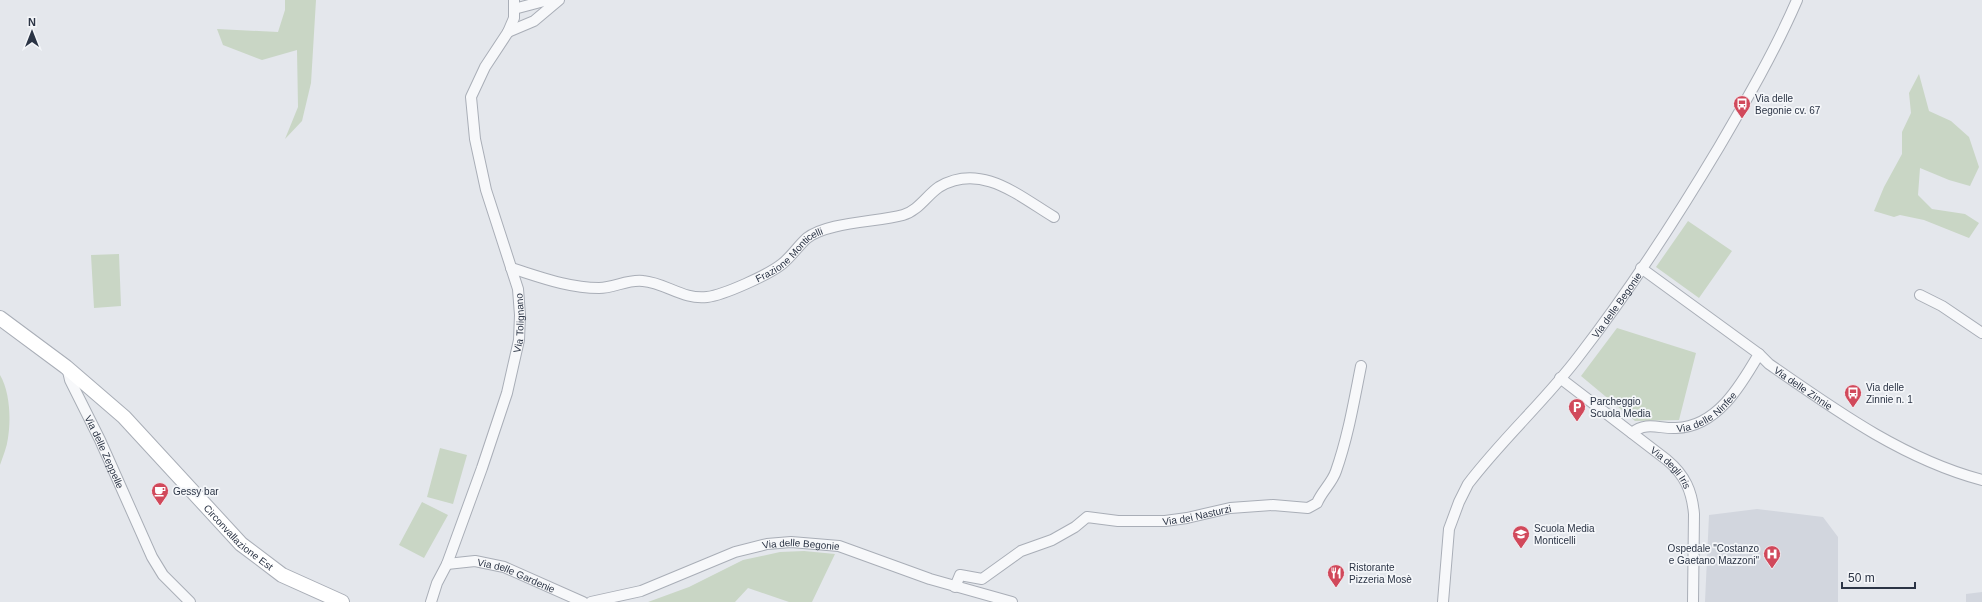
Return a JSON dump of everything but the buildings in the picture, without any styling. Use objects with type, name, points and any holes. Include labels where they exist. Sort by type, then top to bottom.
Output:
[{"type":"main road","points":[[0,318],[66,367]]},
{"type":"main road","name":"Circonvallazione Est","points":[[66,367],[124,417],[241,544],[282,575],[342,602]]},
{"type":"street","points":[[514,4],[548,0]]},
{"type":"street","points":[[508,32],[534,21],[559,0]]},
{"type":"street","name":"Via delle Begonie","points":[[1443,602],[1450,529],[1459,502],[1468,484],[1579,356],[1641,268],[1689,196],[1738,116],[1778,41],[1797,0]]},
{"type":"street","name":"Via Tolignano","points":[[431,602],[437,583],[447,564],[507,393],[519,340],[520,315],[518,289],[486,190],[475,140],[471,97],[485,67],[508,32],[514,18],[514,4]]},
{"type":"street","name":"Frazione Monticelli","points":[[511,268],[567,286],[600,288],[632,281],[645,281],[690,298],[708,297],[728,291],[781,265],[807,238],[822,230],[905,215],[938,188],[954,180],[975,178],[996,182],[1054,217]]},
{"type":"street","name":"Via delle Zinnie","points":[[1641,268],[1759,354],[1769,364],[1809,392],[1881,437],[1930,462],[1956,473],[1982,480]]},
{"type":"street","points":[[1920,294],[1942,306],[1982,332]]},
{"type":"street","name":"Via delle Ninfee","points":[[1632,433],[1637,429],[1650,425],[1676,428],[1692,426],[1710,417],[1722,407],[1743,382],[1759,354]]},
{"type":"street","name":"Via dei Nasturzi","points":[[955,586],[960,575],[982,579],[1022,552],[1052,540],[1075,527],[1087,517],[1118,521],[1166,521],[1187,518],[1230,508],[1273,505],[1308,508],[1318,503],[1320,496],[1336,473],[1352,413],[1361,366]]},
{"type":"street","name":"Via delle Zeppelle","points":[[66,367],[70,380],[100,440],[152,557],[163,575],[190,602]]},
{"type":"street","name":"Via degli Iris","points":[[1560,378],[1676,467],[1686,480],[1690,489],[1694,514],[1693,602]]},
{"type":"street","name":"Via delle Begonie","points":[[590,602],[641,591],[735,552],[767,544],[791,542],[839,546],[955,586],[1012,602]]},
{"type":"street","name":"Via delle Gardenie","points":[[447,564],[475,561],[504,567],[583,602]]},
{"type":"shaded area","name":"Ospedale \"Costanzo e Gaetano Mazzoni\"","points":[[1757,509],[1823,517],[1838,537],[1838,602],[1705,602],[1709,515]]},
{"type":"shaded area","points":[[1982,592],[1982,602],[1966,602],[1966,594]]},
{"type":"green space","points":[[285,0],[316,0],[311,83],[302,121],[285,139],[298,107],[297,50],[262,60],[223,45],[217,29],[278,32],[285,10]]},
{"type":"green space","points":[[1919,74],[1929,111],[1951,121],[1969,137],[1979,167],[1970,186],[1949,180],[1920,168],[1918,195],[1932,209],[1965,214],[1979,223],[1969,238],[1924,220],[1900,215],[1894,217],[1874,211],[1884,187],[1902,154],[1902,132],[1911,113],[1909,93]]},
{"type":"green space","points":[[1688,221],[1732,251],[1699,298],[1656,267]]},
{"type":"green space","points":[[119,254],[121,306],[94,308],[91,255]]},
{"type":"green space","points":[[1617,328],[1696,353],[1679,420],[1635,421],[1581,376]]},
{"type":"green space","points":[[0,375],[8,397],[9,431],[5,452],[0,465]]},
{"type":"green space","points":[[440,448],[467,455],[453,504],[427,497]]},
{"type":"green space","points":[[422,502],[448,515],[424,558],[399,545]]},
{"type":"green space","points":[[804,551],[835,554],[812,602],[789,602],[748,588],[735,602],[648,602],[689,587],[743,560],[780,552]]},
{"type":"place","name":"Via delle Begonie cv. 67","points":[[1742,119]]},
{"type":"place","name":"Via delle Zinnie n. 1","points":[[1853,408]]},
{"type":"place","name":"Parcheggio Scuola Media","points":[[1577,422]]},
{"type":"place","name":"Gessy bar","points":[[160,506]]},
{"type":"place","name":"Scuola Media Monticelli","points":[[1521,549]]},
{"type":"place","name":"Ospedale \"Costanzo e Gaetano Mazzoni\"","points":[[1772,569]]},
{"type":"place","name":"Ristorante Pizzeria Mosè","points":[[1336,588]]}]
